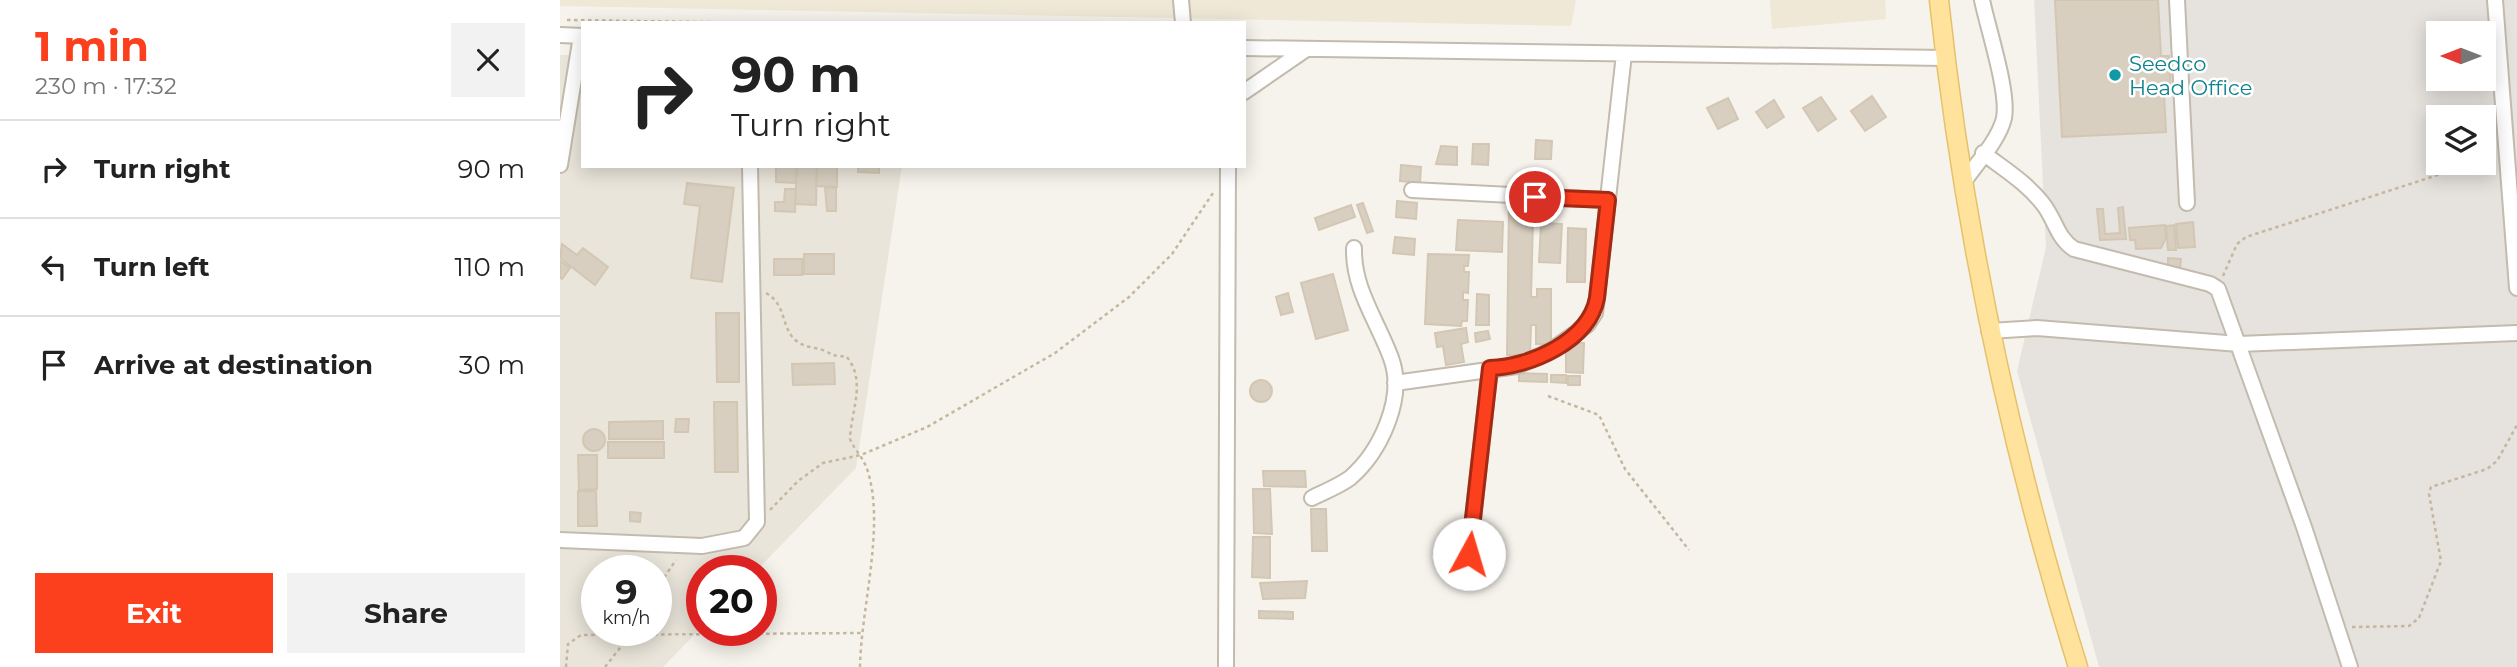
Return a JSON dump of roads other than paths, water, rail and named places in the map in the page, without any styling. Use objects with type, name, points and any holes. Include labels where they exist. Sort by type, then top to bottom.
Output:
[{"type":"main road","points":[[1939,0],[1945,58],[1989,331],[2034,520],[2078,667]]},
{"type":"street","points":[[1181,0],[1183,21]]},
{"type":"street","points":[[1964,183],[1999,130],[2004,106],[1982,0]]},
{"type":"street","points":[[2177,0],[2187,203]]},
{"type":"street","points":[[2495,0],[2517,288]]},
{"type":"street","points":[[560,35],[581,36]]},
{"type":"street","points":[[560,165],[581,42]]},
{"type":"street","points":[[1246,48],[1945,58]]},
{"type":"street","points":[[1246,91],[1306,50]]},
{"type":"street","points":[[1395,383],[1517,366],[1550,351],[1587,325],[1595,313],[1624,54]]},
{"type":"street","points":[[1983,153],[2021,181],[2042,203],[2060,236],[2074,249],[2210,284],[2218,289],[2304,527],[2335,629],[2350,667]]},
{"type":"street","points":[[560,540],[702,546],[744,538],[757,522],[755,288],[750,168]]},
{"type":"street","points":[[1226,667],[1228,168]]},
{"type":"street","points":[[1412,190],[1608,200]]},
{"type":"street","points":[[1312,498],[1348,479],[1371,456],[1388,422],[1395,383],[1392,360],[1358,285],[1353,268],[1354,248]]},
{"type":"street","points":[[1989,331],[2038,328],[2239,344],[2517,333]]},
{"type":"street","points":[[1469,554],[1490,368]]},
{"type":"place","name":"Seedco Head Office","points":[[2115,75]]}]
